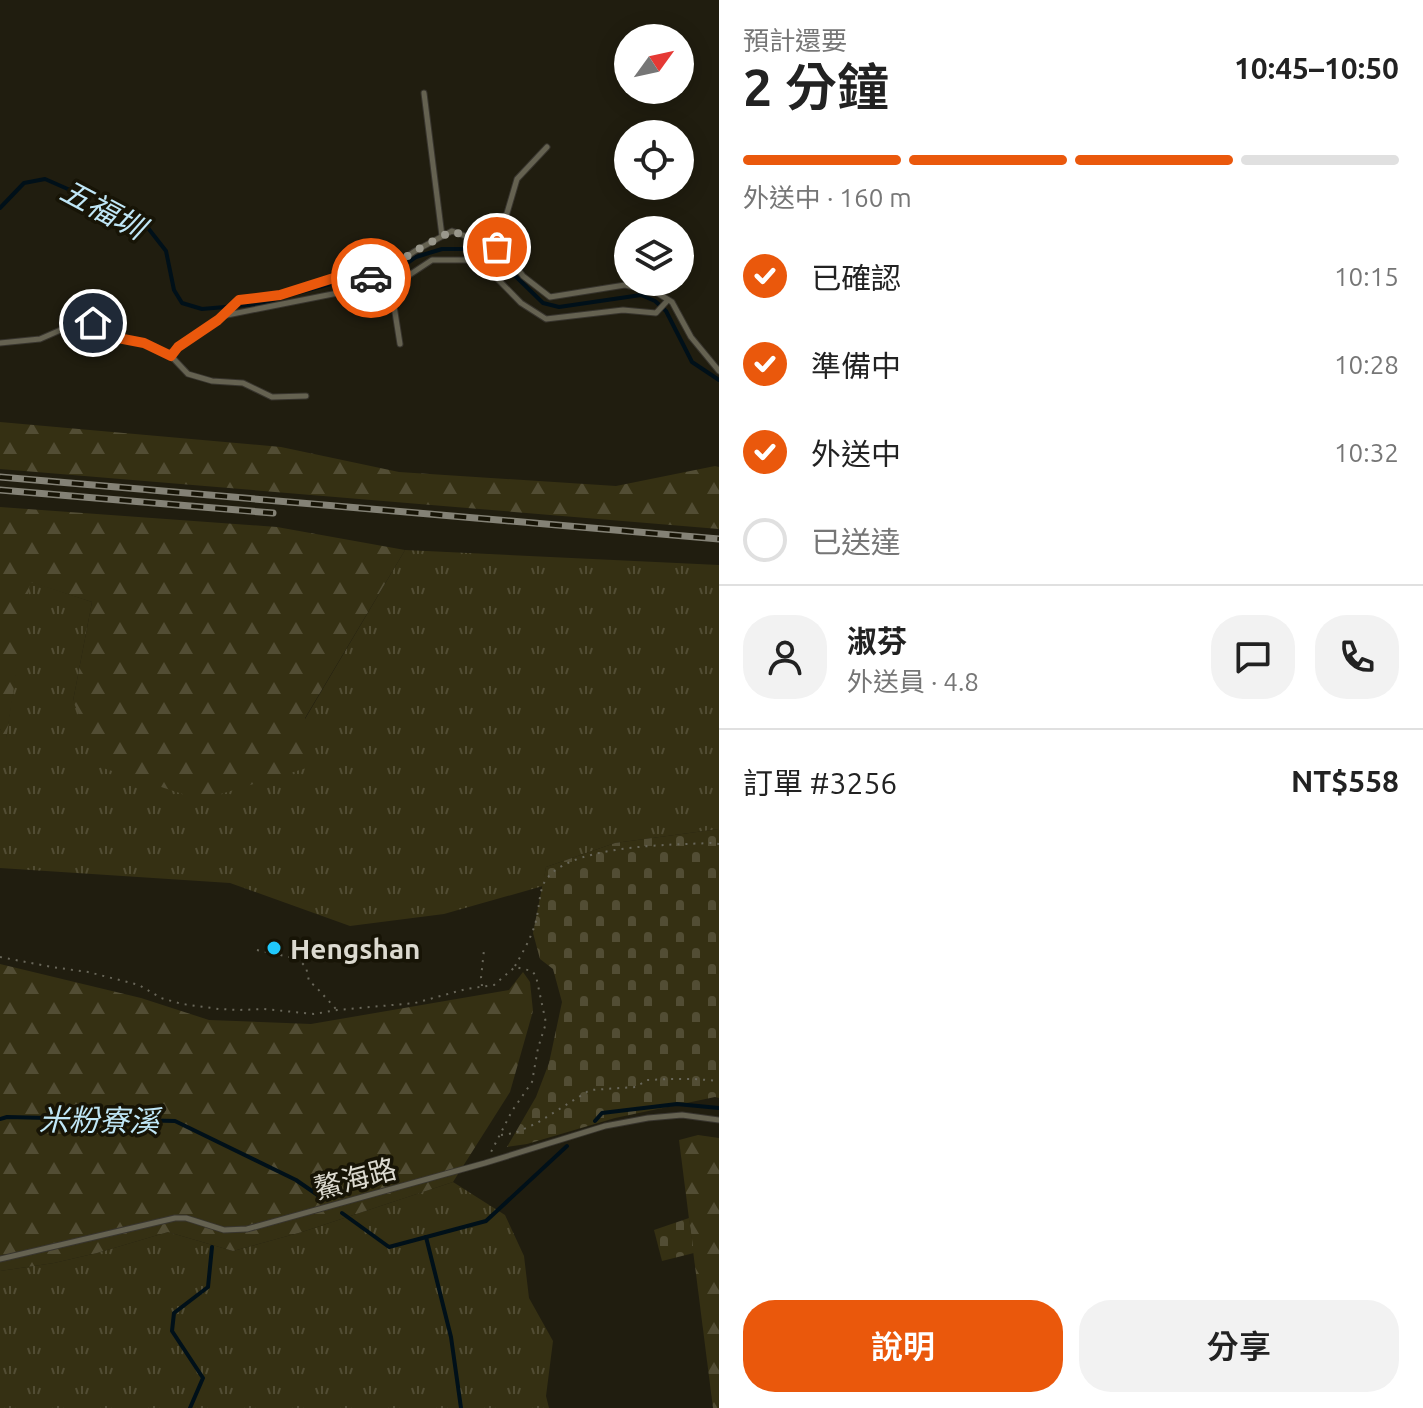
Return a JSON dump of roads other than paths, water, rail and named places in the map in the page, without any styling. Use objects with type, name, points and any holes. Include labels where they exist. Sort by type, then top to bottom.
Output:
[{"type":"lane","points":[[424,93],[442,236]]},
{"type":"lane","points":[[497,247],[517,179],[547,147]]},
{"type":"lane","points":[[171,356],[178,347],[221,317],[239,300],[280,295],[340,276],[375,278],[452,231],[505,251],[523,276],[550,297],[625,285],[654,291],[672,302],[691,337],[719,371]]},
{"type":"lane","points":[[221,317],[348,291],[391,287],[432,260],[479,260],[521,303],[546,319],[623,310],[656,313],[668,300]]},
{"type":"lane","points":[[391,287],[400,344]]},
{"type":"lane","points":[[0,343],[40,339],[79,322],[93,323],[118,338],[144,343],[171,356],[188,374],[212,381],[243,383],[272,397],[306,396]]},
{"type":"lane","name":"鰲海路","points":[[0,1259],[175,1218],[186,1218],[224,1230],[247,1229],[605,1126],[682,1115],[719,1120]]},
{"type":"waterway","name":"五福圳","points":[[0,208],[24,183],[45,179],[70,190],[92,207],[125,214],[148,228],[166,251],[174,290],[182,303],[202,309],[258,304],[330,284],[355,286],[380,283],[416,257],[442,249],[479,249],[502,263],[543,303],[559,307],[641,295],[655,301],[666,311],[692,362],[719,380]]},
{"type":"waterway","name":"米粉寮溪","points":[[595,1121],[602,1113],[677,1104],[719,1108]]},
{"type":"waterway","name":"米粉寮溪","points":[[0,1119],[175,1121],[296,1180],[322,1198]]},
{"type":"waterway","name":"米粉寮溪","points":[[342,1213],[389,1247],[486,1221],[567,1146]]},
{"type":"waterway","points":[[426,1237],[451,1337],[461,1408]]},
{"type":"waterway","points":[[190,1408],[203,1378],[172,1331],[174,1313],[208,1287],[212,1247]]},
{"type":"railway","points":[[0,477],[719,539]]},
{"type":"railway","points":[[0,490],[273,513]]},
{"type":"place","name":"Hengshan","points":[[274,948]]}]
